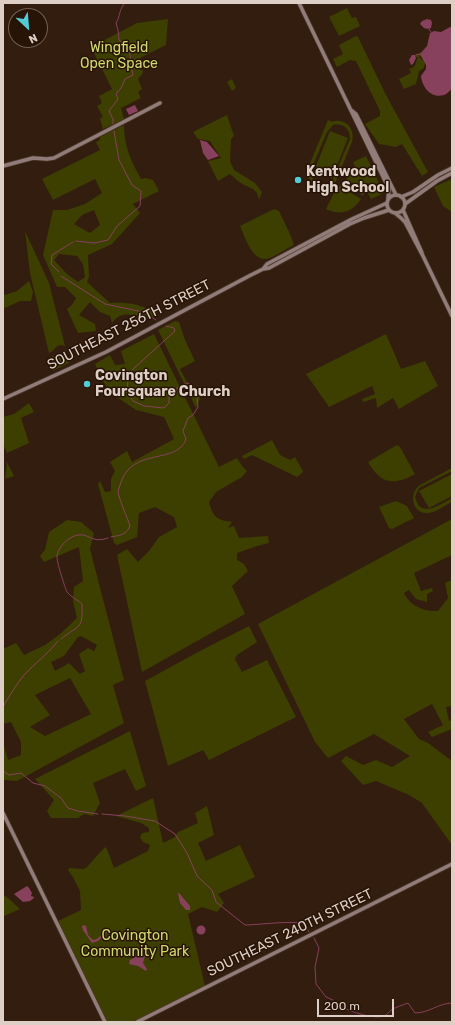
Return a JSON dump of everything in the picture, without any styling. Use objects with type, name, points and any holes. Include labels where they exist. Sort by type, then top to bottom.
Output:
[{"type":"main road","points":[[299,3],[389,188],[387,203],[389,210],[405,222],[452,316]]},
{"type":"main road","points":[[3,166],[33,158],[54,158],[160,103]]},
{"type":"main road","points":[[351,110],[356,114],[396,195],[401,197],[405,204]]},
{"type":"main road","points":[[401,197],[413,192],[438,175],[452,168]]},
{"type":"main road","points":[[423,256],[421,248],[403,210],[405,204],[437,181],[452,173]]},
{"type":"main road","points":[[388,199],[396,195]]},
{"type":"main road","name":"SOUTHEAST 256TH STREET","points":[[264,269],[267,264],[340,225],[387,203]]},
{"type":"main road","name":"SOUTHEAST 256TH STREET","points":[[3,399],[106,352],[264,269],[270,268],[338,230],[364,218],[389,210]]},
{"type":"main road","points":[[395,213],[403,210]]},
{"type":"main road","points":[[338,230],[340,225]]},
{"type":"main road","points":[[3,813],[105,1022]]},
{"type":"main road","name":"SOUTHEAST 240TH STREET","points":[[137,1022],[452,864]]},
{"type":"green space","points":[[347,8],[352,18],[356,17],[360,26],[339,36],[329,17]]},
{"type":"green space","name":"Wingfield Open Space","points":[[168,19],[166,45],[140,58],[143,73],[138,79],[142,89],[138,92],[141,98],[121,108],[124,119],[103,129],[100,118],[103,117],[97,106],[102,103],[99,96],[112,89],[91,47],[137,23]]},
{"type":"green space","points":[[356,36],[358,37],[386,95],[428,172],[422,176],[402,144],[396,147],[379,144],[365,124],[380,116],[380,111],[356,61],[350,60],[337,67],[333,59],[343,54],[339,45]]},
{"type":"green space","points":[[421,52],[421,56],[419,57],[425,62],[424,68],[419,71],[416,84],[404,89],[399,79],[411,73],[409,69],[415,66],[418,57],[415,55]]},
{"type":"green space","points":[[232,79],[236,88],[232,91],[227,82]]},
{"type":"green space","points":[[227,115],[234,136],[231,139],[230,161],[234,170],[255,183],[262,192],[259,200],[255,190],[240,182],[230,174],[218,181],[208,161],[221,158],[210,141],[198,139],[193,132]]},
{"type":"green space","points":[[328,120],[331,122],[344,122],[348,125],[352,132],[352,142],[336,181],[327,187],[321,187],[314,185],[305,175]],"holes":[[[333,125],[343,126],[347,129],[350,139],[333,179],[326,184],[320,184],[313,179],[311,170],[327,132]]]},
{"type":"green space","points":[[124,125],[125,140],[131,160],[137,172],[141,179],[145,178],[153,180],[159,191],[133,204],[140,213],[112,244],[88,255],[89,277],[87,282],[110,303],[134,304],[157,313],[149,319],[142,316],[122,315],[112,323],[110,316],[100,312],[90,302],[79,315],[95,324],[96,331],[78,333],[67,309],[72,305],[76,298],[65,287],[57,287],[43,255],[53,210],[67,210],[85,204],[102,193],[95,179],[53,200],[42,179],[100,150],[96,142],[100,140],[100,137]],"holes":[[[94,210],[100,225],[90,233],[74,224],[82,215]],[[59,254],[77,256],[83,264],[85,277],[78,282],[67,274],[54,260]]]},
{"type":"green space","points":[[330,131],[348,138],[332,178],[314,171]]},
{"type":"green space","points":[[366,156],[384,193],[371,199],[366,189],[363,196],[345,181],[355,166],[353,162]]},
{"type":"green space","points":[[452,179],[452,212],[443,206],[434,187]]},
{"type":"green space","points":[[338,185],[361,199],[354,207],[346,212],[336,212],[326,209]]},
{"type":"green space","points":[[274,209],[279,211],[294,245],[269,258],[261,258],[252,252],[240,226]]},
{"type":"green space","points":[[25,231],[49,283],[65,346],[59,345],[49,353],[30,273]]},
{"type":"green space","points":[[29,281],[33,292],[31,301],[20,301],[3,309],[3,293],[5,295],[17,291]]},
{"type":"green space","points":[[175,321],[179,322],[185,340],[195,361],[180,369],[190,388],[199,390],[200,398],[196,408],[158,330]]},
{"type":"green space","points":[[154,334],[219,467],[237,458],[247,471],[242,477],[216,492],[209,502],[212,511],[219,519],[232,522],[228,528],[234,526],[239,538],[268,536],[269,543],[237,553],[237,560],[244,564],[248,571],[232,586],[245,614],[142,672],[117,555],[127,549],[138,562],[149,551],[159,537],[177,527],[174,517],[155,507],[139,513],[137,537],[117,545],[114,543],[98,484],[100,481],[105,492],[111,491],[111,479],[115,471],[110,462],[127,451],[132,462],[174,439],[164,417],[136,410],[108,391],[95,364],[110,355],[115,365],[125,364],[121,351]]},
{"type":"green space","points":[[386,334],[401,369],[425,361],[438,386],[399,409],[393,398],[377,408],[376,398],[363,402],[362,399],[375,394],[372,386],[329,407],[306,374]]},
{"type":"green space","points":[[65,349],[69,363],[53,371],[49,358],[57,355],[63,355]]},
{"type":"green space","points":[[29,403],[34,412],[21,418],[29,443],[7,453],[3,444],[3,417],[14,414]]},
{"type":"green space","points":[[272,440],[280,455],[290,460],[295,457],[303,471],[297,477],[252,455],[244,459],[242,456]]},
{"type":"green space","points":[[397,445],[400,447],[415,474],[400,480],[388,481],[378,475],[368,462]]},
{"type":"green space","points":[[7,462],[14,476],[5,479]]},
{"type":"green space","points":[[452,468],[452,471],[419,488],[415,497],[418,505],[426,509],[435,507],[452,498],[452,502],[429,513],[419,511],[413,498],[416,489],[420,485]]},
{"type":"green space","points":[[452,474],[452,496],[429,508],[419,491]]},
{"type":"green space","points":[[396,501],[407,506],[414,518],[392,529],[389,528],[379,507]]},
{"type":"green space","points":[[452,519],[452,555],[414,573],[421,591],[432,588],[433,591],[427,594],[427,602],[416,599],[409,590],[404,593],[414,605],[423,609],[438,611],[448,598],[445,583],[452,580],[452,706],[446,707],[449,721],[452,720],[452,729],[432,737],[428,732],[443,725],[432,704],[404,719],[419,739],[428,743],[452,761],[452,845],[422,803],[409,795],[376,781],[363,785],[341,761],[346,756],[363,765],[376,760],[392,767],[410,756],[374,734],[328,758],[315,742],[258,624]]},
{"type":"green space","points":[[67,520],[81,522],[94,533],[90,549],[124,680],[113,685],[124,723],[17,781],[4,780],[3,743],[8,760],[21,755],[21,742],[11,722],[3,724],[3,649],[16,643],[24,655],[45,645],[60,634],[77,618],[73,601],[74,587],[83,581],[79,547],[44,562],[40,556],[45,550],[49,532]],"holes":[[[81,636],[97,645],[94,651],[88,648],[79,654],[85,671],[80,674],[69,663],[55,671],[51,662],[64,656],[78,637]],[[70,678],[91,714],[45,736],[30,727],[50,715],[35,695]]]},
{"type":"green space","points":[[249,626],[257,642],[237,655],[235,659],[242,672],[267,660],[296,717],[209,760],[203,750],[168,766],[145,681]]},
{"type":"green space","points":[[130,731],[146,786],[136,791],[125,769],[93,783],[100,803],[93,816],[84,814],[78,818],[51,818],[47,811],[54,800],[35,779]]},
{"type":"green space","name":"Covington Community Park","points":[[153,798],[163,843],[175,837],[178,832],[198,823],[195,813],[207,806],[214,835],[198,843],[206,861],[240,845],[255,877],[218,894],[224,903],[217,912],[202,907],[188,914],[205,986],[133,1022],[107,1022],[58,921],[81,910],[80,891],[68,870],[69,868],[86,868],[105,847],[114,868],[148,851],[150,845],[143,842],[140,837],[142,833],[149,832],[149,828],[141,823],[116,816]]},
{"type":"green space","points":[[3,895],[9,899],[20,909],[4,916]]},
{"type":"shaded area","points":[[427,19],[431,20],[432,23],[431,28],[428,29],[424,28],[420,24],[422,21]]},
{"type":"shaded area","points":[[452,26],[452,89],[446,94],[439,96],[431,94],[423,84],[421,76],[426,69],[426,65],[420,54],[427,46],[430,33],[434,31],[441,32]]},
{"type":"shaded area","points":[[412,55],[415,55],[416,58],[411,65],[409,60]]},
{"type":"shaded area","points":[[135,105],[138,111],[129,115],[126,109]]},
{"type":"shaded area","points":[[200,140],[207,142],[219,156],[208,160],[203,153]]},
{"type":"shaded area","points":[[27,886],[32,893],[31,896],[34,898],[30,901],[23,902],[14,894]]},
{"type":"shaded area","points":[[178,893],[190,906],[190,910],[186,910],[180,903]]},
{"type":"shaded area","points":[[83,925],[86,926],[88,935],[93,940],[99,937],[106,928],[109,930],[98,941],[92,943],[83,930]]},
{"type":"shaded area","points":[[201,925],[206,930],[201,935],[196,930]]},
{"type":"shaded area","points":[[141,954],[145,956],[143,963],[147,969],[146,971],[138,966],[129,964],[130,960]]},
{"type":"waterway","points":[[113,124],[113,119],[109,111],[118,99],[116,94],[121,88],[125,79],[133,75],[129,52],[124,44],[119,40],[116,23],[125,3]]},
{"type":"waterway","points":[[416,55],[420,54]]},
{"type":"waterway","points":[[76,241],[94,243],[108,240],[117,226],[140,206],[141,191],[132,185],[119,160],[114,131]]},
{"type":"waterway","points":[[59,272],[51,264],[52,255],[73,242]]},
{"type":"waterway","points":[[61,276],[105,304],[143,312],[156,320]]},
{"type":"waterway","points":[[111,537],[125,533],[130,526],[118,491],[127,471],[135,464],[174,452],[181,447],[186,439],[183,431],[188,418],[193,415],[198,407],[194,387],[188,383],[180,386],[169,395],[169,403],[164,408],[144,406],[133,401],[127,392],[128,379],[132,370],[175,331],[174,328],[166,326]]},
{"type":"waterway","points":[[61,639],[81,623],[82,604],[67,592],[57,559],[59,549],[71,537],[78,535],[85,535],[98,540],[108,538]]},
{"type":"waterway","points":[[3,707],[24,675],[58,641]]},
{"type":"waterway","points":[[3,771],[9,775],[21,773],[33,783],[45,786],[61,798],[68,808],[98,814]]},
{"type":"waterway","points":[[102,814],[155,821],[175,834],[187,853],[197,876],[212,890],[216,902],[245,925],[298,923],[303,924],[309,932]]},
{"type":"waterway","points":[[314,938],[319,948],[315,967],[316,984],[326,997],[333,1000]]},
{"type":"waterway","points":[[340,1006],[356,1013],[382,1017],[388,1014],[391,1010],[408,1003],[415,1013],[420,1013],[447,1003],[452,1003]]},
{"type":"place","name":"Kentwood High School","points":[[298,180]]},
{"type":"place","name":"Covington Foursquare Church","points":[[87,384]]}]
